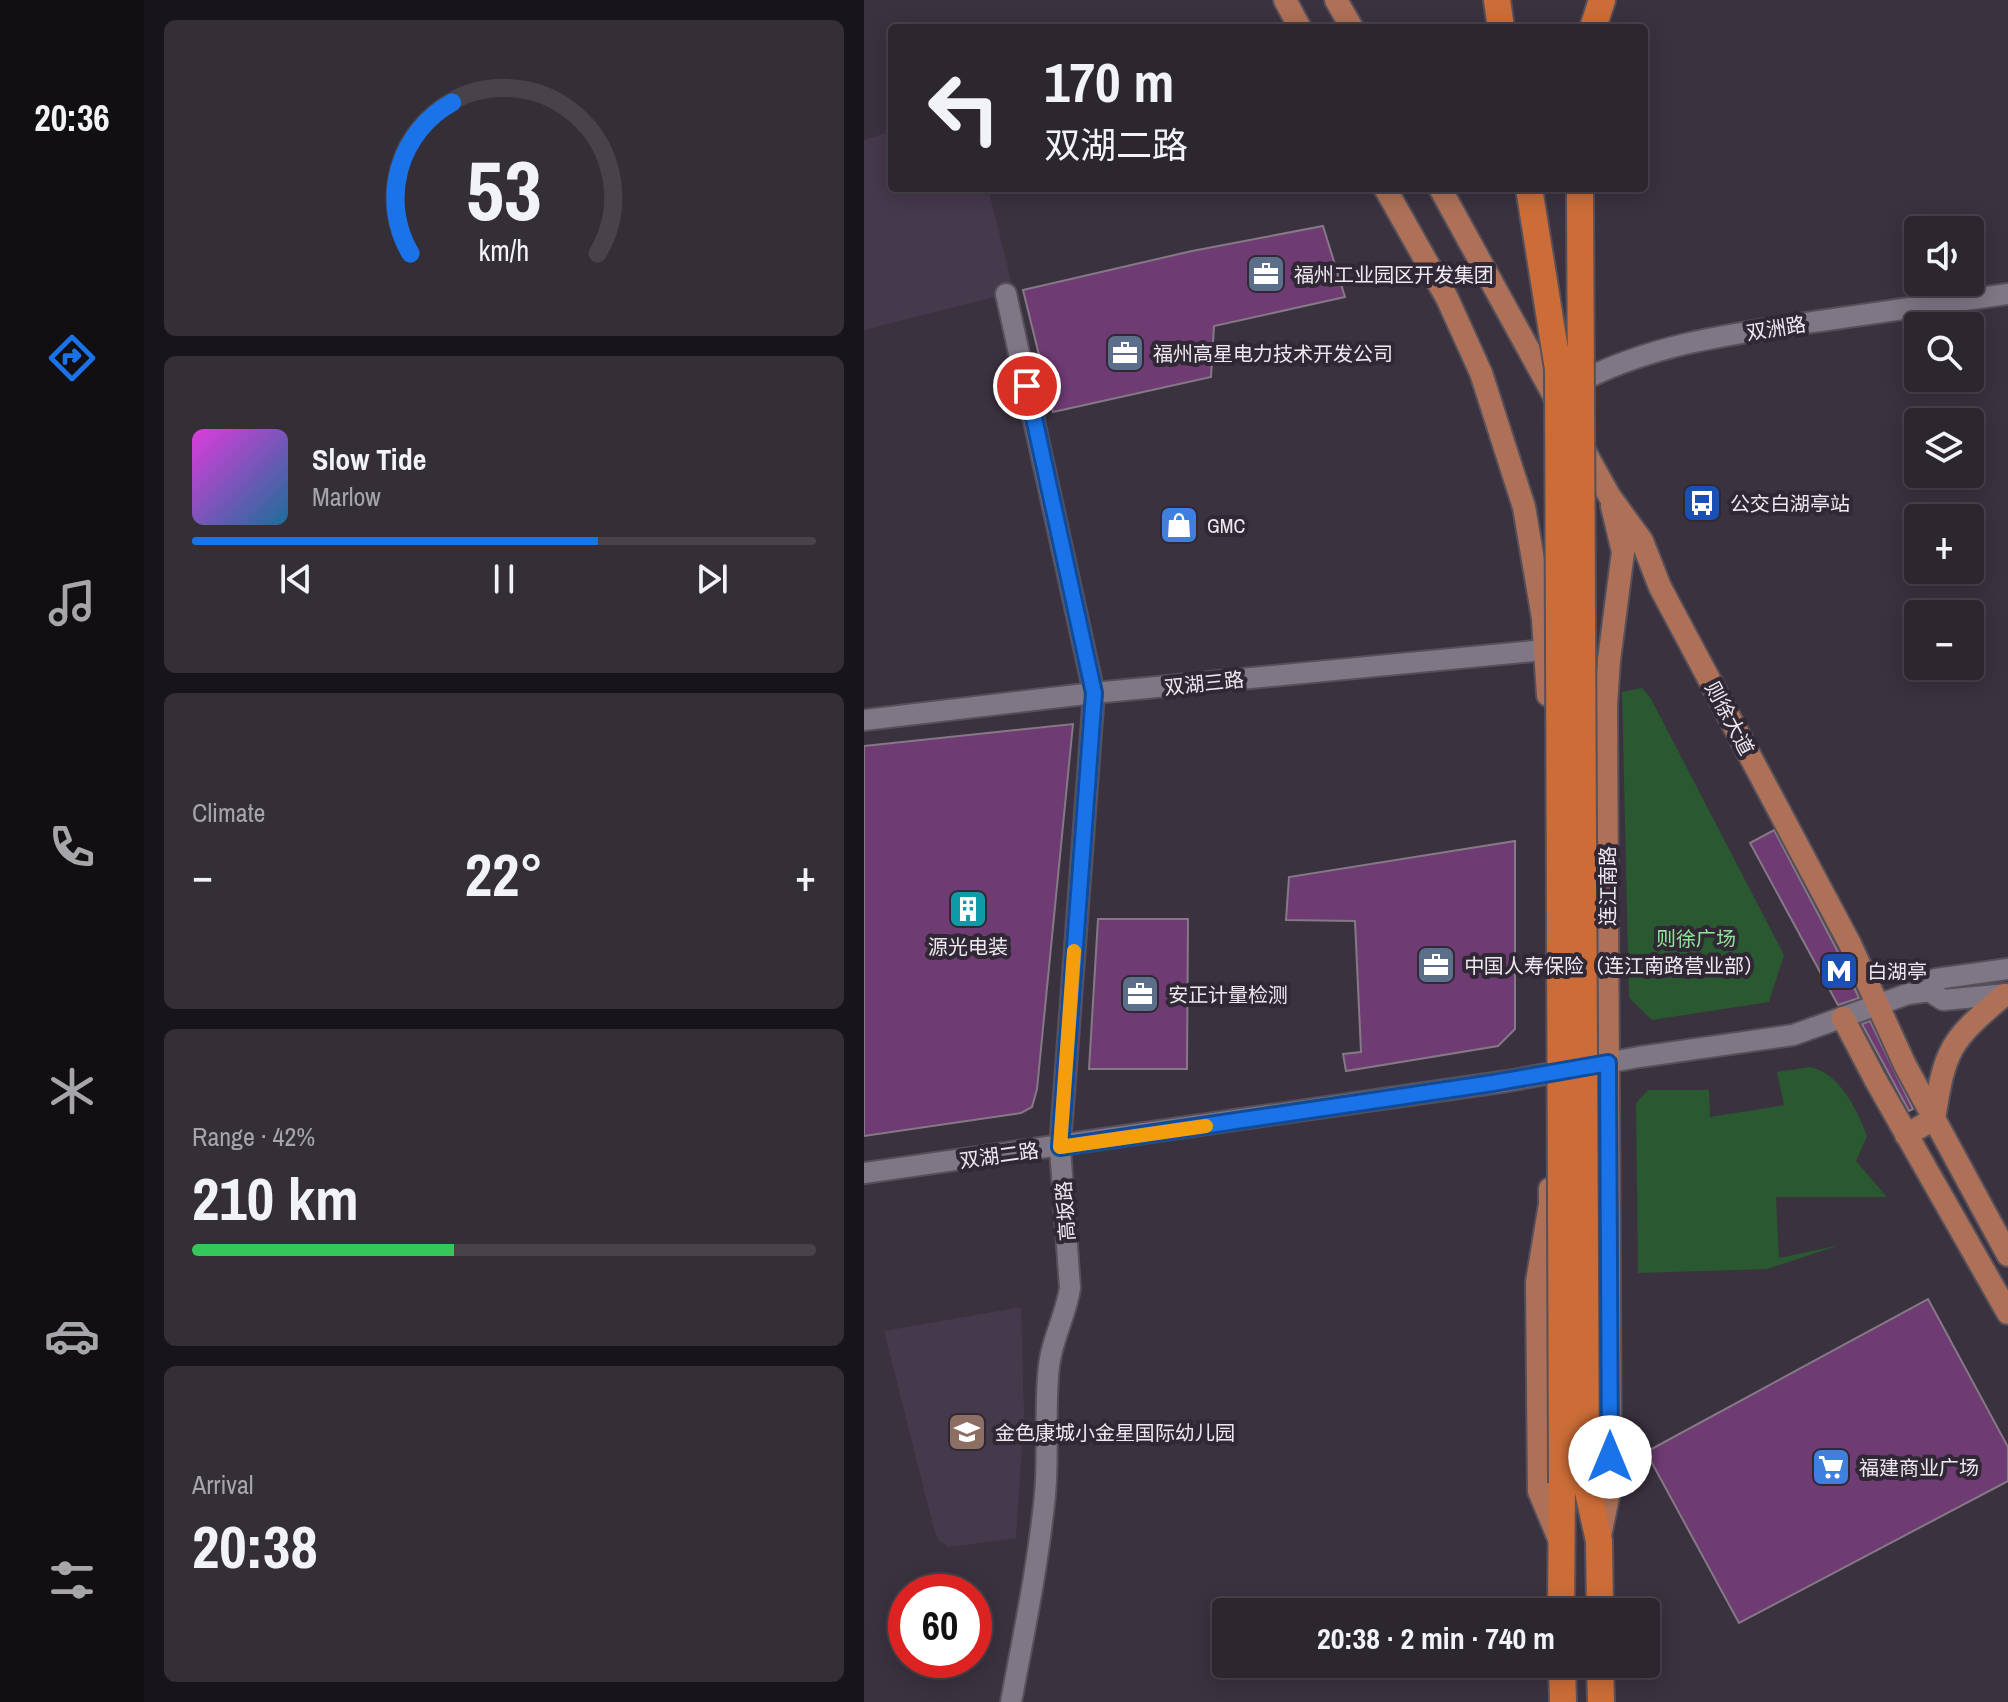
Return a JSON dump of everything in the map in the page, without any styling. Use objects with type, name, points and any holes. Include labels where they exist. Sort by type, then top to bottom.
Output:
[{"type":"highway","points":[[1497,0],[1500,24]]},
{"type":"highway","points":[[1594,24],[1602,0]]},
{"type":"highway","points":[[1530,192],[1558,369],[1574,1483],[1599,1541]]},
{"type":"highway","points":[[1561,1598],[1560,1541],[1574,1483],[1580,192]]},
{"type":"highway","name":"连江南路","points":[[1599,1541],[1600,1598]]},
{"type":"highway","points":[[1562,1678],[1563,1702]]},
{"type":"highway","points":[[1600,1678],[1601,1702]]},
{"type":"main road","points":[[1285,0],[1298,24]]},
{"type":"main road","points":[[1336,0],[1350,24]]},
{"type":"main road","points":[[1387,192],[1447,298],[1481,373],[1524,507],[1538,582],[1545,650],[1551,1073],[1550,1204],[1537,1282],[1539,1491],[1560,1541]]},
{"type":"main road","name":"则徐大道","points":[[1442,192],[1610,497],[1642,541],[1660,587],[1850,944],[1905,1065],[2008,1255]]},
{"type":"main road","name":"连江南路","points":[[1599,1541],[1610,1487],[1606,704],[1623,552],[1610,497]]},
{"type":"main road","points":[[1906,1135],[1934,1119],[1940,1079],[1949,1053],[1966,1027],[2006,995]]},
{"type":"main road","points":[[1843,1018],[2008,1313]]},
{"type":"street","name":"高坂路","points":[[1006,294],[1094,693],[1060,1147],[1070,1288],[1067,1309],[1049,1365],[1041,1534],[1011,1702]]},
{"type":"street","name":"双洲路","points":[[1555,396],[1601,370],[1665,348],[1747,332],[2008,294]]},
{"type":"street","name":"双湖三路","points":[[864,720],[1094,693],[1545,650]]},
{"type":"street","points":[[2004,970],[2006,995],[1943,1000],[1929,991],[1936,979],[2004,970]]},
{"type":"street","name":"双湖二路","points":[[864,1173],[1060,1147],[1793,1035],[1908,994],[1929,991]]},
{"type":"shaded area","points":[[888,132],[888,192],[989,192],[1014,292],[864,330],[864,140]]},
{"type":"shaded area","name":"金色康城小金星国际幼儿园","points":[[1021,1307],[1024,1414],[1016,1538],[949,1547],[939,1541],[934,1529],[884,1331]]},
{"type":"green space","name":"则徐广场","points":[[1642,688],[1650,697],[1784,955],[1769,1002],[1652,1020],[1629,998],[1622,692]]},
{"type":"green space","points":[[1810,1067],[1830,1077],[1852,1104],[1867,1136],[1856,1161],[1887,1197],[1776,1197],[1779,1258],[1840,1245],[1767,1269],[1638,1273],[1636,1103],[1648,1090],[1709,1090],[1710,1117],[1784,1105],[1777,1072]]},
{"type":"building","name":"福州高星电力技术开发公司","points":[[1323,226],[1345,297],[1214,326],[1211,377],[1053,412],[1023,290],[1192,251]]},
{"type":"building","name":"源光电装","points":[[1073,724],[1037,1089],[1032,1107],[1021,1113],[864,1136],[864,746]]},
{"type":"building","points":[[1774,830],[1859,998],[1838,1005],[1750,843]]},
{"type":"building","name":"中国人寿保险（连江南路营业部）","points":[[1515,841],[1515,1029],[1498,1046],[1346,1071],[1343,1054],[1361,1052],[1355,921],[1286,920],[1289,877]]},
{"type":"building","name":"安正计量检测","points":[[1098,919],[1188,919],[1187,1069],[1089,1069]]},
{"type":"building","points":[[1870,1021],[1913,1109],[1909,1111],[1862,1024]]},
{"type":"building","name":"福建商业广场","points":[[1928,1299],[2008,1447],[2008,1481],[1739,1623],[1646,1452]]},
{"type":"slow traffic","points":[[1074,951],[1060,1147],[1206,1126]]},
{"type":"place","name":"福州工业园区开发集团","points":[[1266,274]]},
{"type":"place","name":"福州高星电力技术开发公司","points":[[1125,353]]},
{"type":"place","name":"公交白湖亭站","points":[[1702,503]]},
{"type":"place","name":"GMC","points":[[1179,525]]},
{"type":"place","name":"源光电装","points":[[968,909]]},
{"type":"place","name":"中国人寿保险（连江南路营业部）","points":[[1436,965]]},
{"type":"place","name":"白湖亭","points":[[1839,971]]},
{"type":"place","name":"安正计量检测","points":[[1140,994]]},
{"type":"place","name":"金色康城小金星国际幼儿园","points":[[967,1432]]},
{"type":"place","name":"福建商业广场","points":[[1831,1467]]},
{"type":"route","points":[[1027,386],[1094,693],[1060,1147],[1608,1063],[1610,1457]]}]
